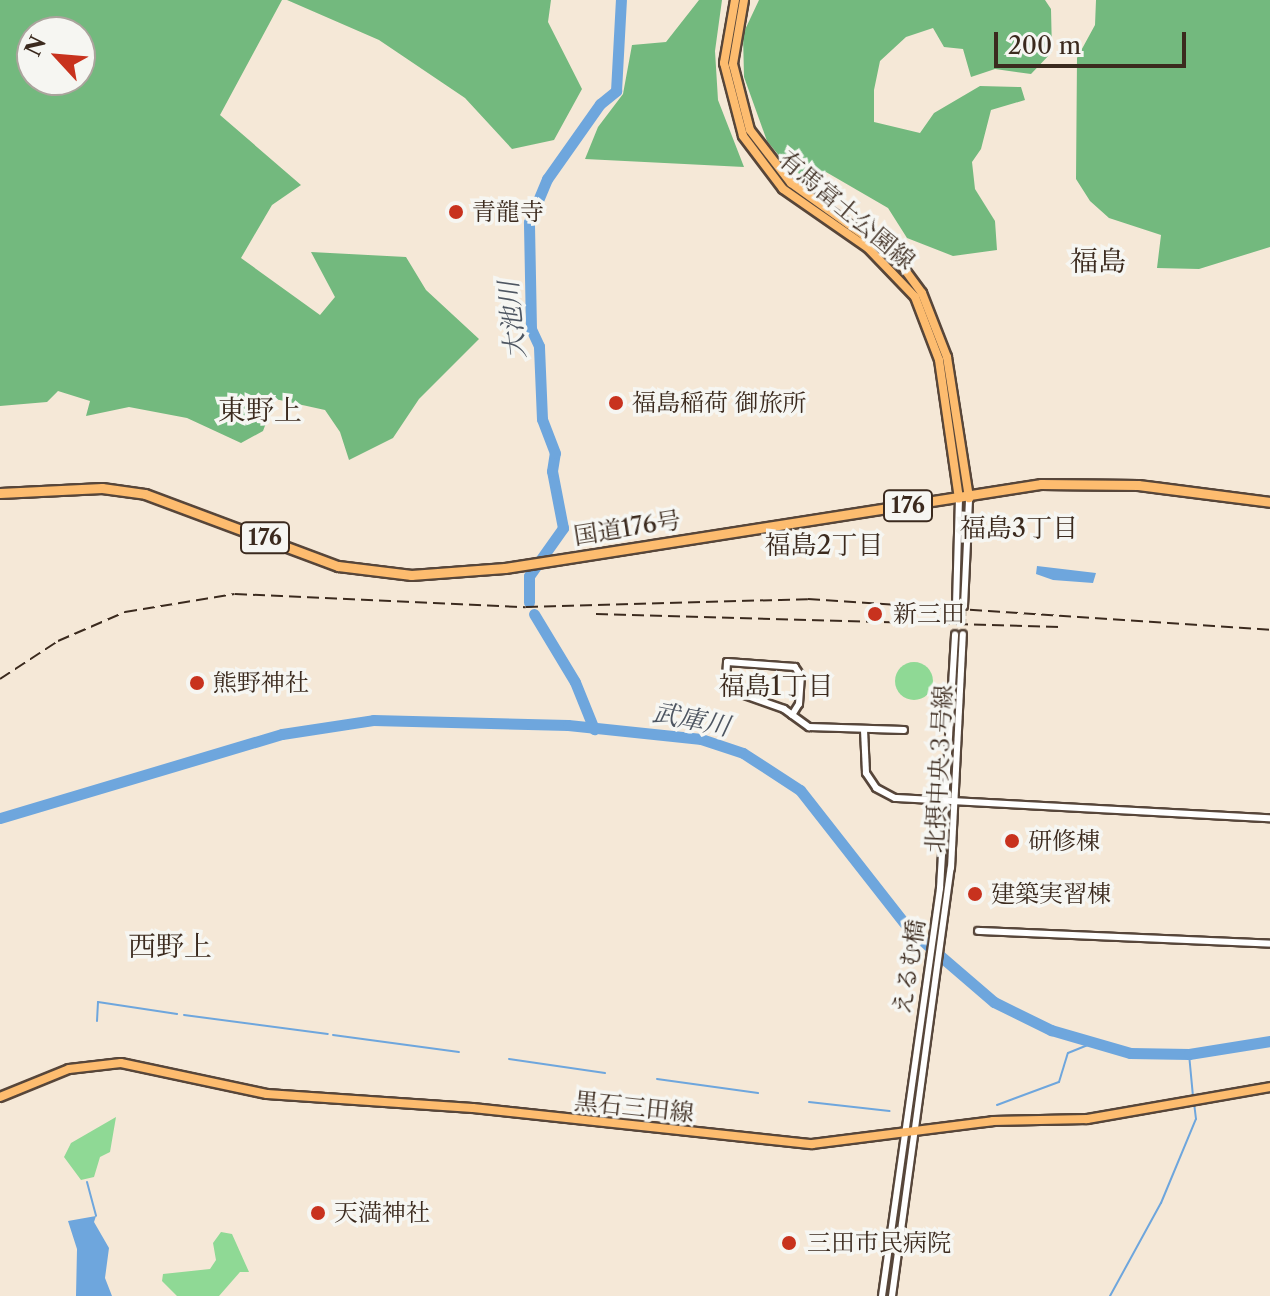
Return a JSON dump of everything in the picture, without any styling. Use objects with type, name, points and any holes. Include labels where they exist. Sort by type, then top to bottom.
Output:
[{"type":"highway","name":"国道176号","points":[[0,493],[102,488],[145,494],[365,573],[452,574],[1061,482],[1138,485],[1270,502]]},
{"type":"main road","name":"有馬富士公園線","points":[[735,0],[724,63],[743,136],[783,189],[868,248],[915,297],[939,360],[964,498]]},
{"type":"main road","name":"有馬富士公園線","points":[[744,0],[733,64],[750,130],[791,183],[897,259],[922,293],[947,357],[964,498]]},
{"type":"main road","name":"黒石三田線","points":[[0,1097],[69,1069],[121,1063],[267,1094],[473,1108],[777,1144],[903,1135],[1007,1120],[1087,1119],[1270,1087]]},
{"type":"street","points":[[960,605],[964,498]]},
{"type":"street","name":"北摂中央３号線","points":[[938,898],[947,802],[955,634]]},
{"type":"street","name":"北摂中央３号線","points":[[945,906],[956,803],[963,634]]},
{"type":"street","points":[[792,715],[799,704],[801,676],[795,667],[727,662],[726,681],[733,691],[792,715],[809,727],[904,730]]},
{"type":"street","points":[[864,730],[863,764],[876,788],[895,798],[1270,818]]},
{"type":"street","name":"えるむ橋","points":[[903,1135],[938,898]]},
{"type":"street","name":"えるむ橋","points":[[915,1133],[945,906]]},
{"type":"street","points":[[978,931],[1270,944]]},
{"type":"street","points":[[892,1296],[915,1133]]},
{"type":"street","points":[[882,1296],[903,1135]]},
{"type":"green space","points":[[0,0],[282,0],[220,115],[301,185],[272,205],[241,258],[320,315],[335,297],[311,252],[406,257],[426,290],[479,339],[419,399],[393,438],[349,460],[340,432],[325,410],[275,399],[263,431],[241,443],[187,418],[129,407],[86,416],[90,401],[58,391],[47,402],[0,406]]},
{"type":"green space","points":[[287,0],[551,0],[548,22],[582,89],[554,140],[512,149],[465,98],[379,40]]},
{"type":"green space","points":[[699,0],[722,0],[715,51],[718,100],[744,167],[585,159],[598,127],[623,94],[632,45],[666,42]]},
{"type":"green space","points":[[759,0],[1045,0],[1051,9],[1052,52],[1031,74],[995,69],[971,77],[963,49],[944,47],[933,28],[906,37],[880,61],[874,90],[874,122],[920,133],[934,113],[980,86],[1021,87],[1025,100],[991,110],[981,149],[972,162],[975,189],[995,221],[997,250],[953,256],[907,238],[888,208],[826,172],[813,186],[781,158],[767,141],[744,77],[743,34]]},
{"type":"green space","points":[[1096,0],[1270,0],[1270,247],[1199,269],[1157,268],[1161,235],[1109,218],[1090,201],[1076,179],[1077,58],[1095,25]]},
{"type":"green space","points":[[914,662],[927,668],[933,681],[927,694],[914,700],[901,694],[895,681],[901,668]]},
{"type":"green space","points":[[116,1117],[110,1152],[100,1157],[94,1177],[81,1180],[64,1157],[71,1143]]},
{"type":"green space","points":[[221,1232],[232,1234],[249,1272],[240,1272],[219,1296],[177,1296],[162,1281],[163,1274],[210,1269],[216,1260],[213,1243]]},
{"type":"water","points":[[1037,566],[1096,573],[1093,583],[1053,580],[1036,574]]},
{"type":"water","points":[[96,1216],[94,1222],[109,1248],[105,1278],[112,1296],[76,1296],[77,1249],[68,1221]]},
{"type":"waterway","name":"大池川","points":[[529,602],[529,576],[563,528],[552,471],[555,453],[542,419],[539,346],[531,329],[529,222],[547,179],[600,104],[616,91],[621,0]]},
{"type":"waterway","name":"大池川","points":[[534,614],[575,682],[594,729]]},
{"type":"waterway","name":"武庫川","points":[[0,818],[282,734],[373,720],[568,725],[701,739],[743,753],[800,790],[909,929],[994,1002],[1051,1030],[1130,1053],[1189,1054],[1270,1041]]},
{"type":"waterway","points":[[97,1021],[98,1002],[177,1014]]},
{"type":"waterway","points":[[184,1015],[328,1034]]},
{"type":"waterway","points":[[333,1035],[459,1052]]},
{"type":"waterway","points":[[997,1105],[1059,1082],[1068,1053],[1090,1044]]},
{"type":"waterway","points":[[1189,1054],[1193,1096]]},
{"type":"waterway","points":[[509,1059],[605,1073]]},
{"type":"waterway","points":[[657,1079],[758,1093]]},
{"type":"waterway","points":[[809,1102],[889,1111]]},
{"type":"waterway","points":[[1110,1296],[1161,1203],[1196,1119],[1194,1102]]},
{"type":"waterway","points":[[87,1182],[96,1216]]},
{"type":"tunnel","points":[[955,634],[956,605]]},
{"type":"tunnel","points":[[963,634],[964,606]]},
{"type":"railway","points":[[0,679],[58,641],[125,612],[235,594],[526,607],[808,599],[1270,630]]},
{"type":"railway","points":[[596,614],[1060,627]]},
{"type":"place","name":"青龍寺","points":[[456,212]]},
{"type":"place","name":"福島稲荷 御旅所","points":[[616,403]]},
{"type":"place","name":"新三田","points":[[875,614]]},
{"type":"place","name":"熊野神社","points":[[197,683]]},
{"type":"place","name":"研修棟","points":[[1012,841]]},
{"type":"place","name":"建築実習棟","points":[[975,894]]},
{"type":"place","name":"天満神社","points":[[318,1213]]},
{"type":"place","name":"三田市民病院","points":[[789,1243]]},
{"type":"district","name":"福島","points":[[1098,261]]},
{"type":"district","name":"東野上","points":[[260,410]]},
{"type":"district","name":"福島3丁目","points":[[1019,529]]},
{"type":"district","name":"福島2丁目","points":[[824,546]]},
{"type":"district","name":"福島1丁目","points":[[776,687]]},
{"type":"district","name":"西野上","points":[[170,946]]}]
